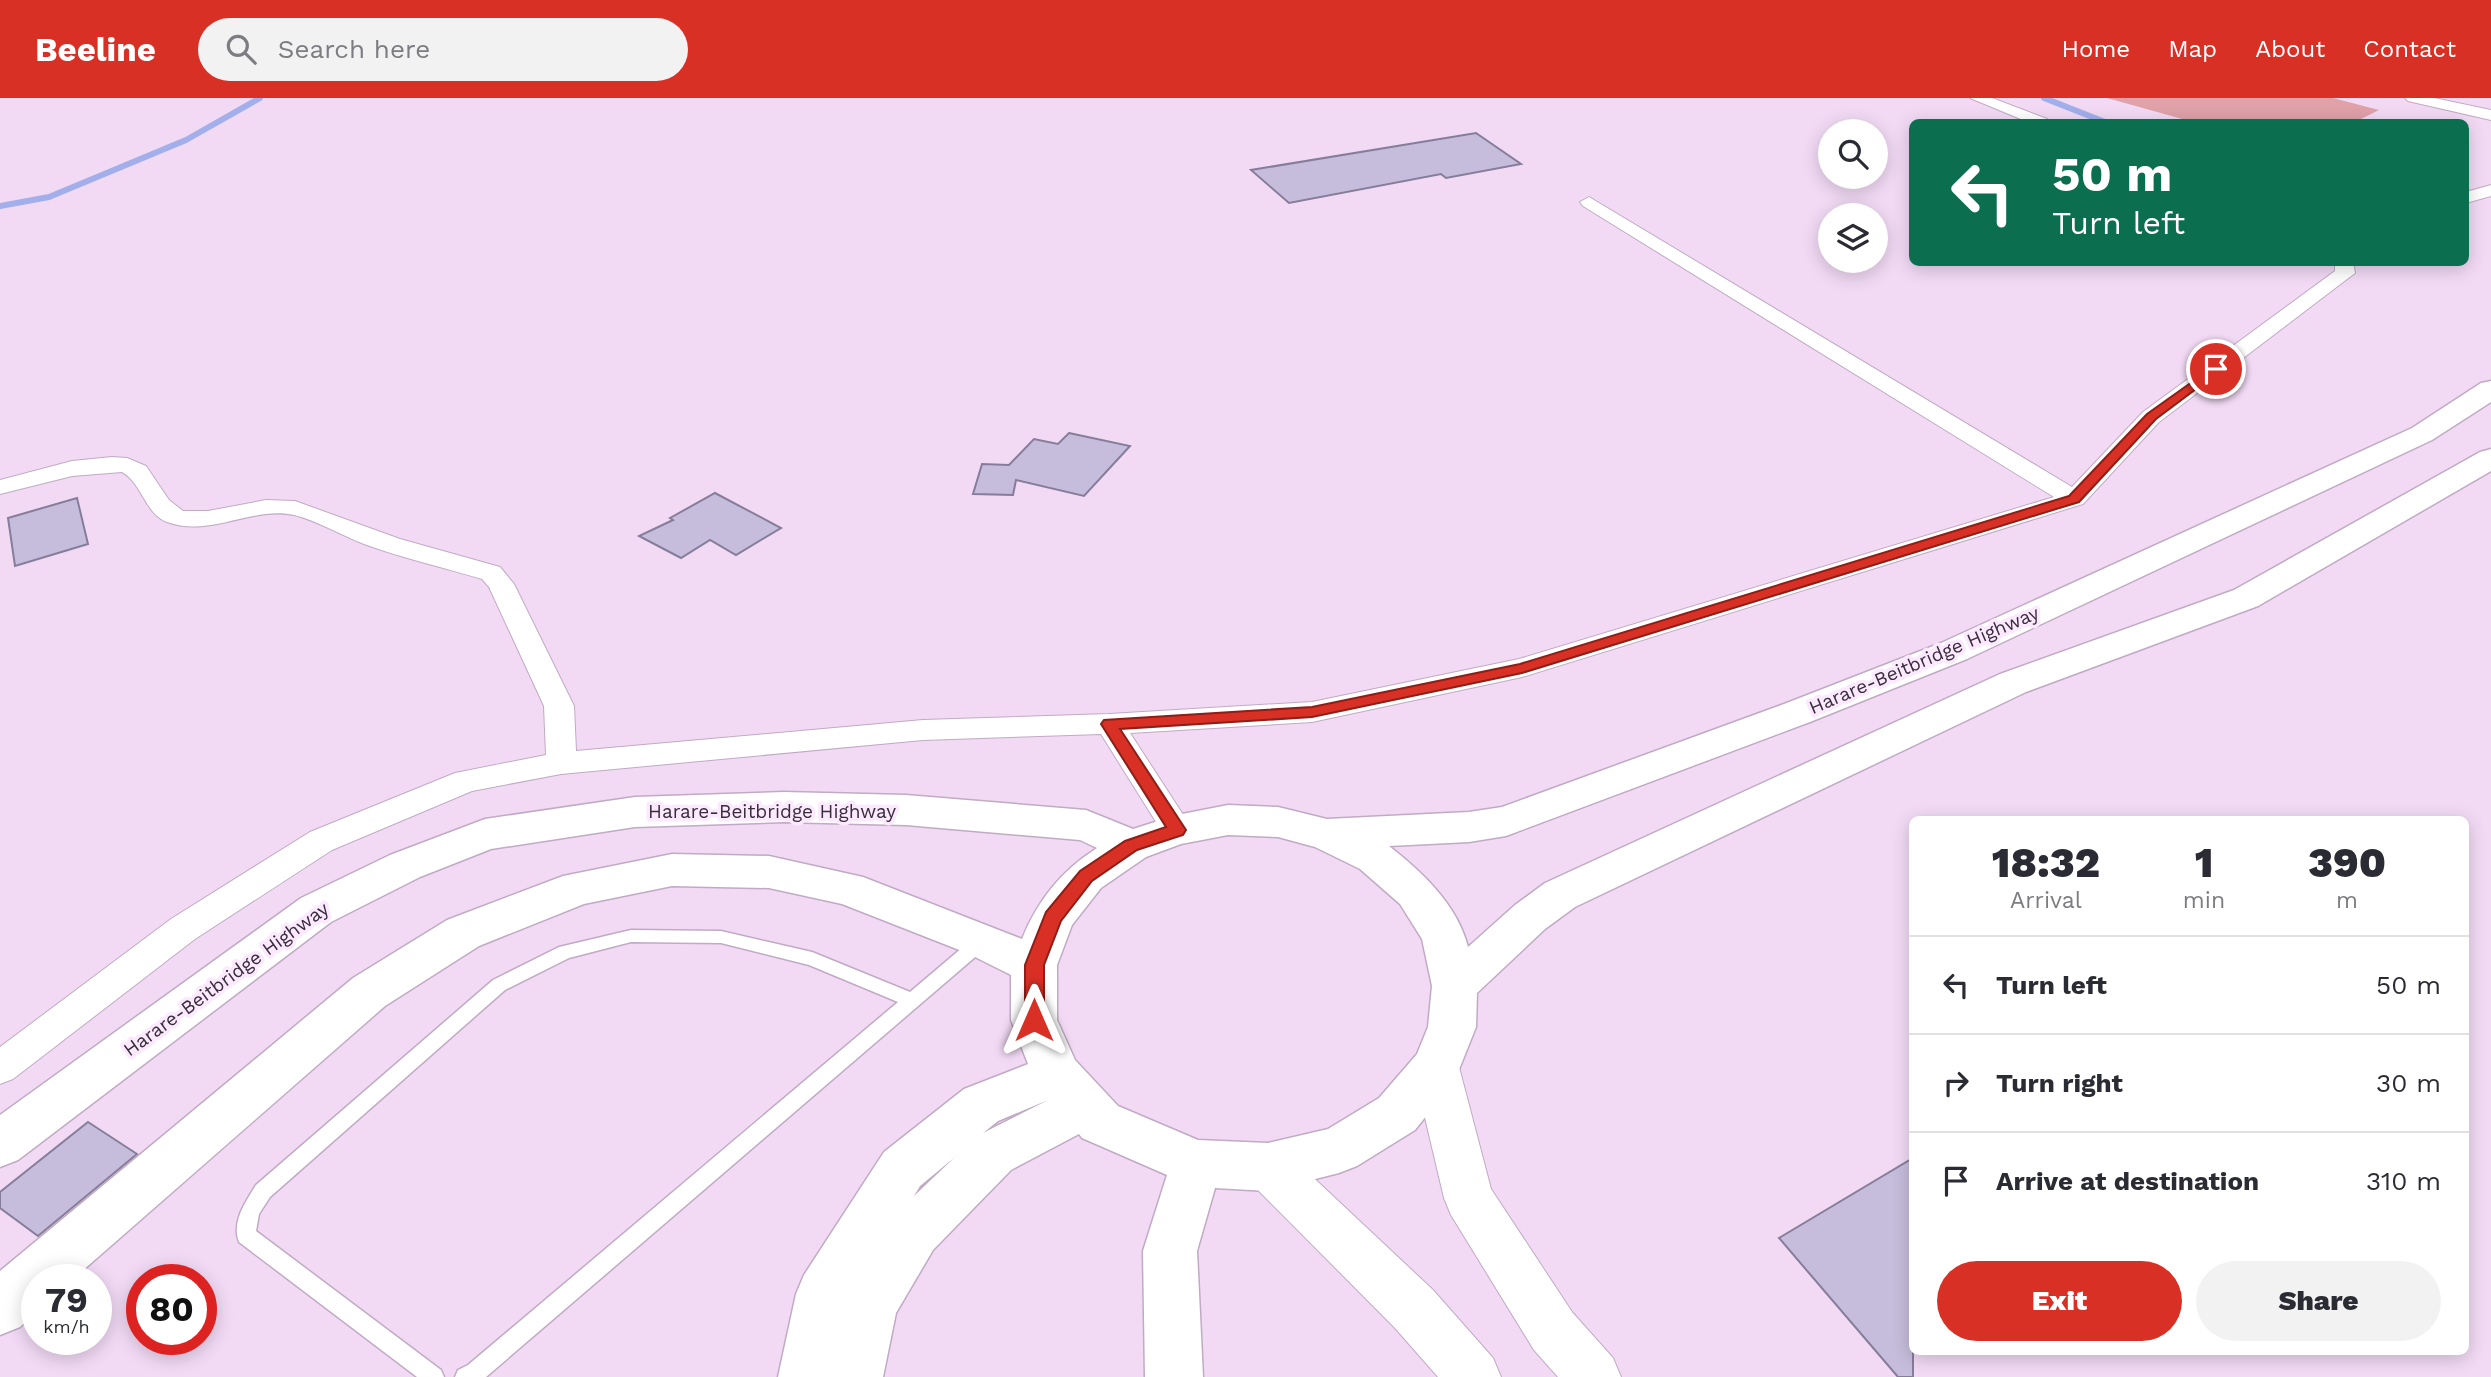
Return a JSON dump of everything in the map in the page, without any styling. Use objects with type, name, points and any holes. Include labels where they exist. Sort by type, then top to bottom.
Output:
[{"type":"highway","name":"Harare-Beitbridge Highway","points":[[1326,834],[1469,827],[1506,821],[1810,708],[1954,651],[2422,434],[2491,389]]},
{"type":"highway","points":[[1455,986],[1530,917],[1560,895],[1859,752],[2013,683],[2246,598],[2491,458]]},
{"type":"highway","name":"Harare-Beitbridge Highway","points":[[0,1144],[317,911],[405,866],[485,834],[635,812],[784,807],[906,810],[1086,825],[1131,846]]},
{"type":"highway","name":"Harare-Beitbridge Highway","points":[[1228,820],[1278,821],[1326,834],[1375,858],[1415,892],[1443,936],[1455,986],[1452,1027],[1436,1067],[1396,1114],[1339,1150],[1268,1167],[1195,1163],[1100,1122],[1070,1090],[1034,1020],[1034,965],[1053,917],[1086,876],[1131,846],[1177,830],[1228,820]]},
{"type":"highway","points":[[0,1307],[369,992],[463,933],[578,888],[672,870],[769,872],[848,889],[983,940],[1034,965]]},
{"type":"highway","points":[[807,1377],[823,1294],[902,1170],[981,1105],[1070,1090]]},
{"type":"highway","points":[[854,1377],[870,1304],[914,1232],[993,1154],[1070,1090]]},
{"type":"highway","points":[[1174,1377],[1170,1251],[1195,1163]]},
{"type":"street","points":[[1978,98],[2033,119]]},
{"type":"street","points":[[2413,98],[2491,115]]},
{"type":"street","points":[[2469,197],[2491,190]]},
{"type":"street","points":[[1589,202],[2074,499]]},
{"type":"street","points":[[0,1068],[183,929],[321,841],[466,780],[561,763],[923,730],[1109,724],[1312,712],[1522,668],[2074,499],[2151,417],[2345,273],[2344,266]]},
{"type":"street","points":[[0,487],[86,466],[119,462],[137,469],[167,512],[177,518],[200,519],[256,509],[292,507],[360,534],[491,573],[501,584],[559,706],[561,763]]},
{"type":"street","points":[[1109,724],[1177,830]]},
{"type":"street","points":[[1436,1067],[1469,1198],[1553,1331],[1594,1377]]},
{"type":"street","points":[[1268,1167],[1414,1309],[1474,1377]]},
{"type":"lane","points":[[434,1377],[246,1235],[250,1211],[264,1191],[499,985],[565,952],[631,936],[721,937],[812,959],[911,1000]]},
{"type":"lane","points":[[465,1377],[475,1373],[983,940]]},
{"type":"shaded area","points":[[2107,98],[2333,98],[2379,110],[2361,119],[2182,119]]},
{"type":"building","points":[[1476,133],[1521,164],[1446,178],[1441,174],[1289,203],[1251,170]]},
{"type":"building","points":[[1069,433],[1130,446],[1084,496],[1016,480],[1013,495],[973,494],[982,464],[1009,465],[1034,439],[1058,444]]},
{"type":"building","points":[[715,493],[781,528],[736,555],[710,540],[681,558],[639,536],[673,520],[670,518]]},
{"type":"building","points":[[77,498],[88,544],[15,566],[8,518]]},
{"type":"building","points":[[88,1122],[137,1154],[38,1236],[0,1208],[0,1192]]},
{"type":"building","points":[[1909,1160],[1909,1355],[1913,1355],[1913,1377],[1898,1377],[1779,1238]]},
{"type":"waterway","points":[[0,206],[49,197],[186,140],[260,98]]},
{"type":"waterway","points":[[2044,98],[2097,119]]},
{"type":"route","points":[[1034,1020],[1034,965],[1053,917],[1086,876],[1131,846],[1177,830],[1109,724],[1312,712],[1522,668],[2074,499],[2151,417],[2216,369]]}]
